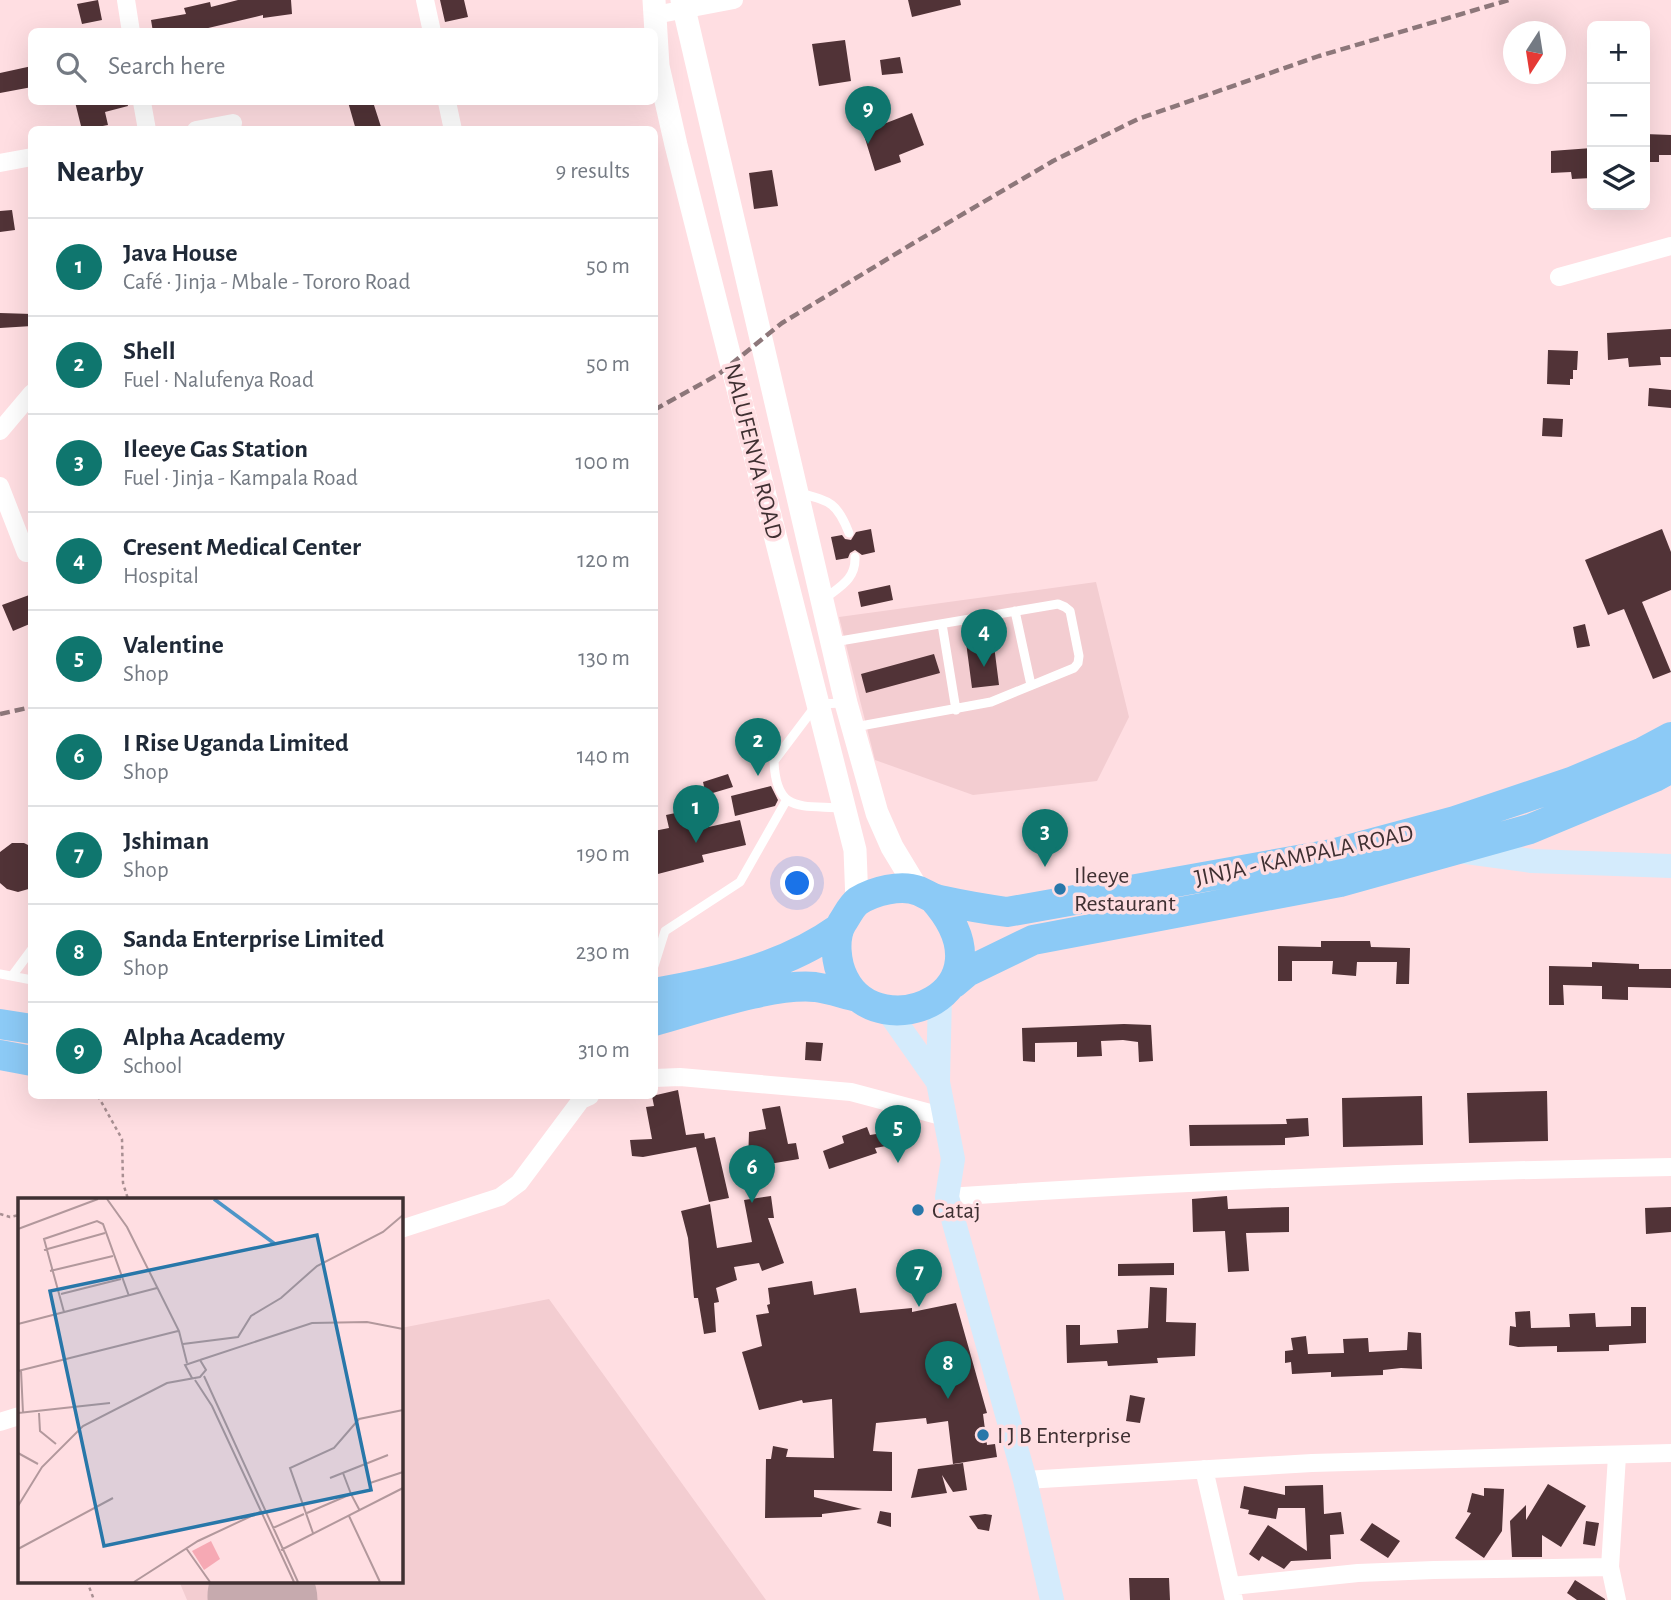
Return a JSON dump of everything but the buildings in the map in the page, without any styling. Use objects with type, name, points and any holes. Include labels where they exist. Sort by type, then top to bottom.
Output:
[{"type":"highway","name":"JINJA - KAMPALA ROAD","points":[[925,894],[974,908],[1007,912],[1345,851],[1455,821],[1571,782],[1643,752],[1671,737]]},
{"type":"highway","name":"JINJA - KAMPALA ROAD","points":[[947,989],[967,972],[1033,940],[1340,882],[1458,851],[1530,829],[1671,768]]},
{"type":"highway","points":[[658,992],[702,985],[765,966],[814,946],[838,929],[857,902],[879,891],[895,889],[925,894],[949,916],[956,929],[961,962],[947,989],[925,1005],[907,1011],[888,1011],[858,997],[815,987],[761,993],[658,1020]]},
{"type":"highway","points":[[838,929],[837,963],[845,982],[858,997]]},
{"type":"highway","points":[[0,1024],[28,1029]]},
{"type":"highway","points":[[0,1055],[28,1060]]},
{"type":"main road","points":[[1458,851],[1532,862],[1671,866]]},
{"type":"main road","points":[[947,989],[938,1082],[953,1159],[947,1197],[1025,1480],[1052,1600]]},
{"type":"main road","points":[[888,1011],[938,1082]]},
{"type":"street","points":[[126,0],[130,28]]},
{"type":"street","points":[[425,0],[431,28]]},
{"type":"street","points":[[655,7],[734,0]]},
{"type":"street","name":"NALUFENYA ROAD","points":[[683,5],[846,703],[877,813],[892,847],[925,894]]},
{"type":"street","name":"NALUFENYA ROAD","points":[[655,7],[656,28]]},
{"type":"street","name":"NALUFENYA ROAD","points":[[658,66],[842,808],[855,850],[857,902]]},
{"type":"street","points":[[143,105],[146,126]]},
{"type":"street","points":[[448,105],[452,126]]},
{"type":"street","points":[[217,126],[233,123]]},
{"type":"street","points":[[0,163],[28,158]]},
{"type":"street","points":[[1559,277],[1671,246]]},
{"type":"street","points":[[0,431],[28,398]]},
{"type":"street","points":[[0,486],[26,552]]},
{"type":"street","points":[[658,1078],[680,1077],[850,1092],[945,1117]]},
{"type":"street","points":[[402,1229],[500,1196],[519,1183],[584,1099]]},
{"type":"street","points":[[947,1197],[1114,1186],[1459,1171],[1671,1167]]},
{"type":"street","points":[[0,1422],[18,1416]]},
{"type":"street","points":[[1025,1480],[1312,1463],[1671,1453]]},
{"type":"street","points":[[1617,1456],[1610,1567],[1617,1600]]},
{"type":"street","points":[[1204,1469],[1233,1593],[1358,1573],[1610,1567]]},
{"type":"lane","points":[[798,493],[828,500],[835,505],[842,514],[849,533]]},
{"type":"lane","points":[[822,600],[852,576],[855,557]]},
{"type":"lane","points":[[832,642],[1058,604],[1070,611],[1078,663],[1074,668],[991,702],[853,728]]},
{"type":"lane","points":[[1015,611],[1031,685]]},
{"type":"lane","points":[[942,624],[956,710]]},
{"type":"lane","points":[[842,808],[795,805],[786,801],[781,793],[774,761],[817,705],[846,703]]},
{"type":"lane","points":[[658,954],[665,931],[740,882],[786,801]]},
{"type":"lane","points":[[12,976],[28,954]]},
{"type":"lane","points":[[0,974],[28,979]]},
{"type":"path","points":[[100,1099],[122,1139],[123,1183],[128,1198]]},
{"type":"path","points":[[0,1214],[10,1217],[18,1215]]},
{"type":"path","points":[[87,1582],[94,1600]]},
{"type":"shaded area","points":[[1096,582],[1129,717],[1097,781],[973,795],[875,760],[839,617]]},
{"type":"shaded area","points":[[549,1299],[766,1600],[187,1600],[179,1582],[402,1582],[402,1328]]},
{"type":"runway","points":[[261,1596],[264,1600]]},
{"type":"railway","points":[[658,408],[719,374],[782,323],[912,244],[1053,161],[1138,119],[1319,56],[1509,0]]},
{"type":"railway","points":[[0,714],[28,708]]},
{"type":"place","name":"Alpha Academy","points":[[868,144]]},
{"type":"place","name":"Cresent Medical Center","points":[[984,667]]},
{"type":"place","name":"Shell","points":[[758,776]]},
{"type":"place","name":"Java House","points":[[696,843]]},
{"type":"place","name":"Ileeye Gas Station","points":[[1045,867]]},
{"type":"place","name":"Ileeye Restaurant","points":[[1060,889]]},
{"type":"place","name":"Valentine","points":[[898,1163]]},
{"type":"place","name":"I Rise Uganda Limited","points":[[752,1203]]},
{"type":"place","name":"Cataj","points":[[918,1210]]},
{"type":"place","name":"Jshiman","points":[[919,1307]]},
{"type":"place","name":"Sanda Enterprise Limited","points":[[948,1399]]},
{"type":"place","name":"I J B Enterprise","points":[[983,1435]]}]
